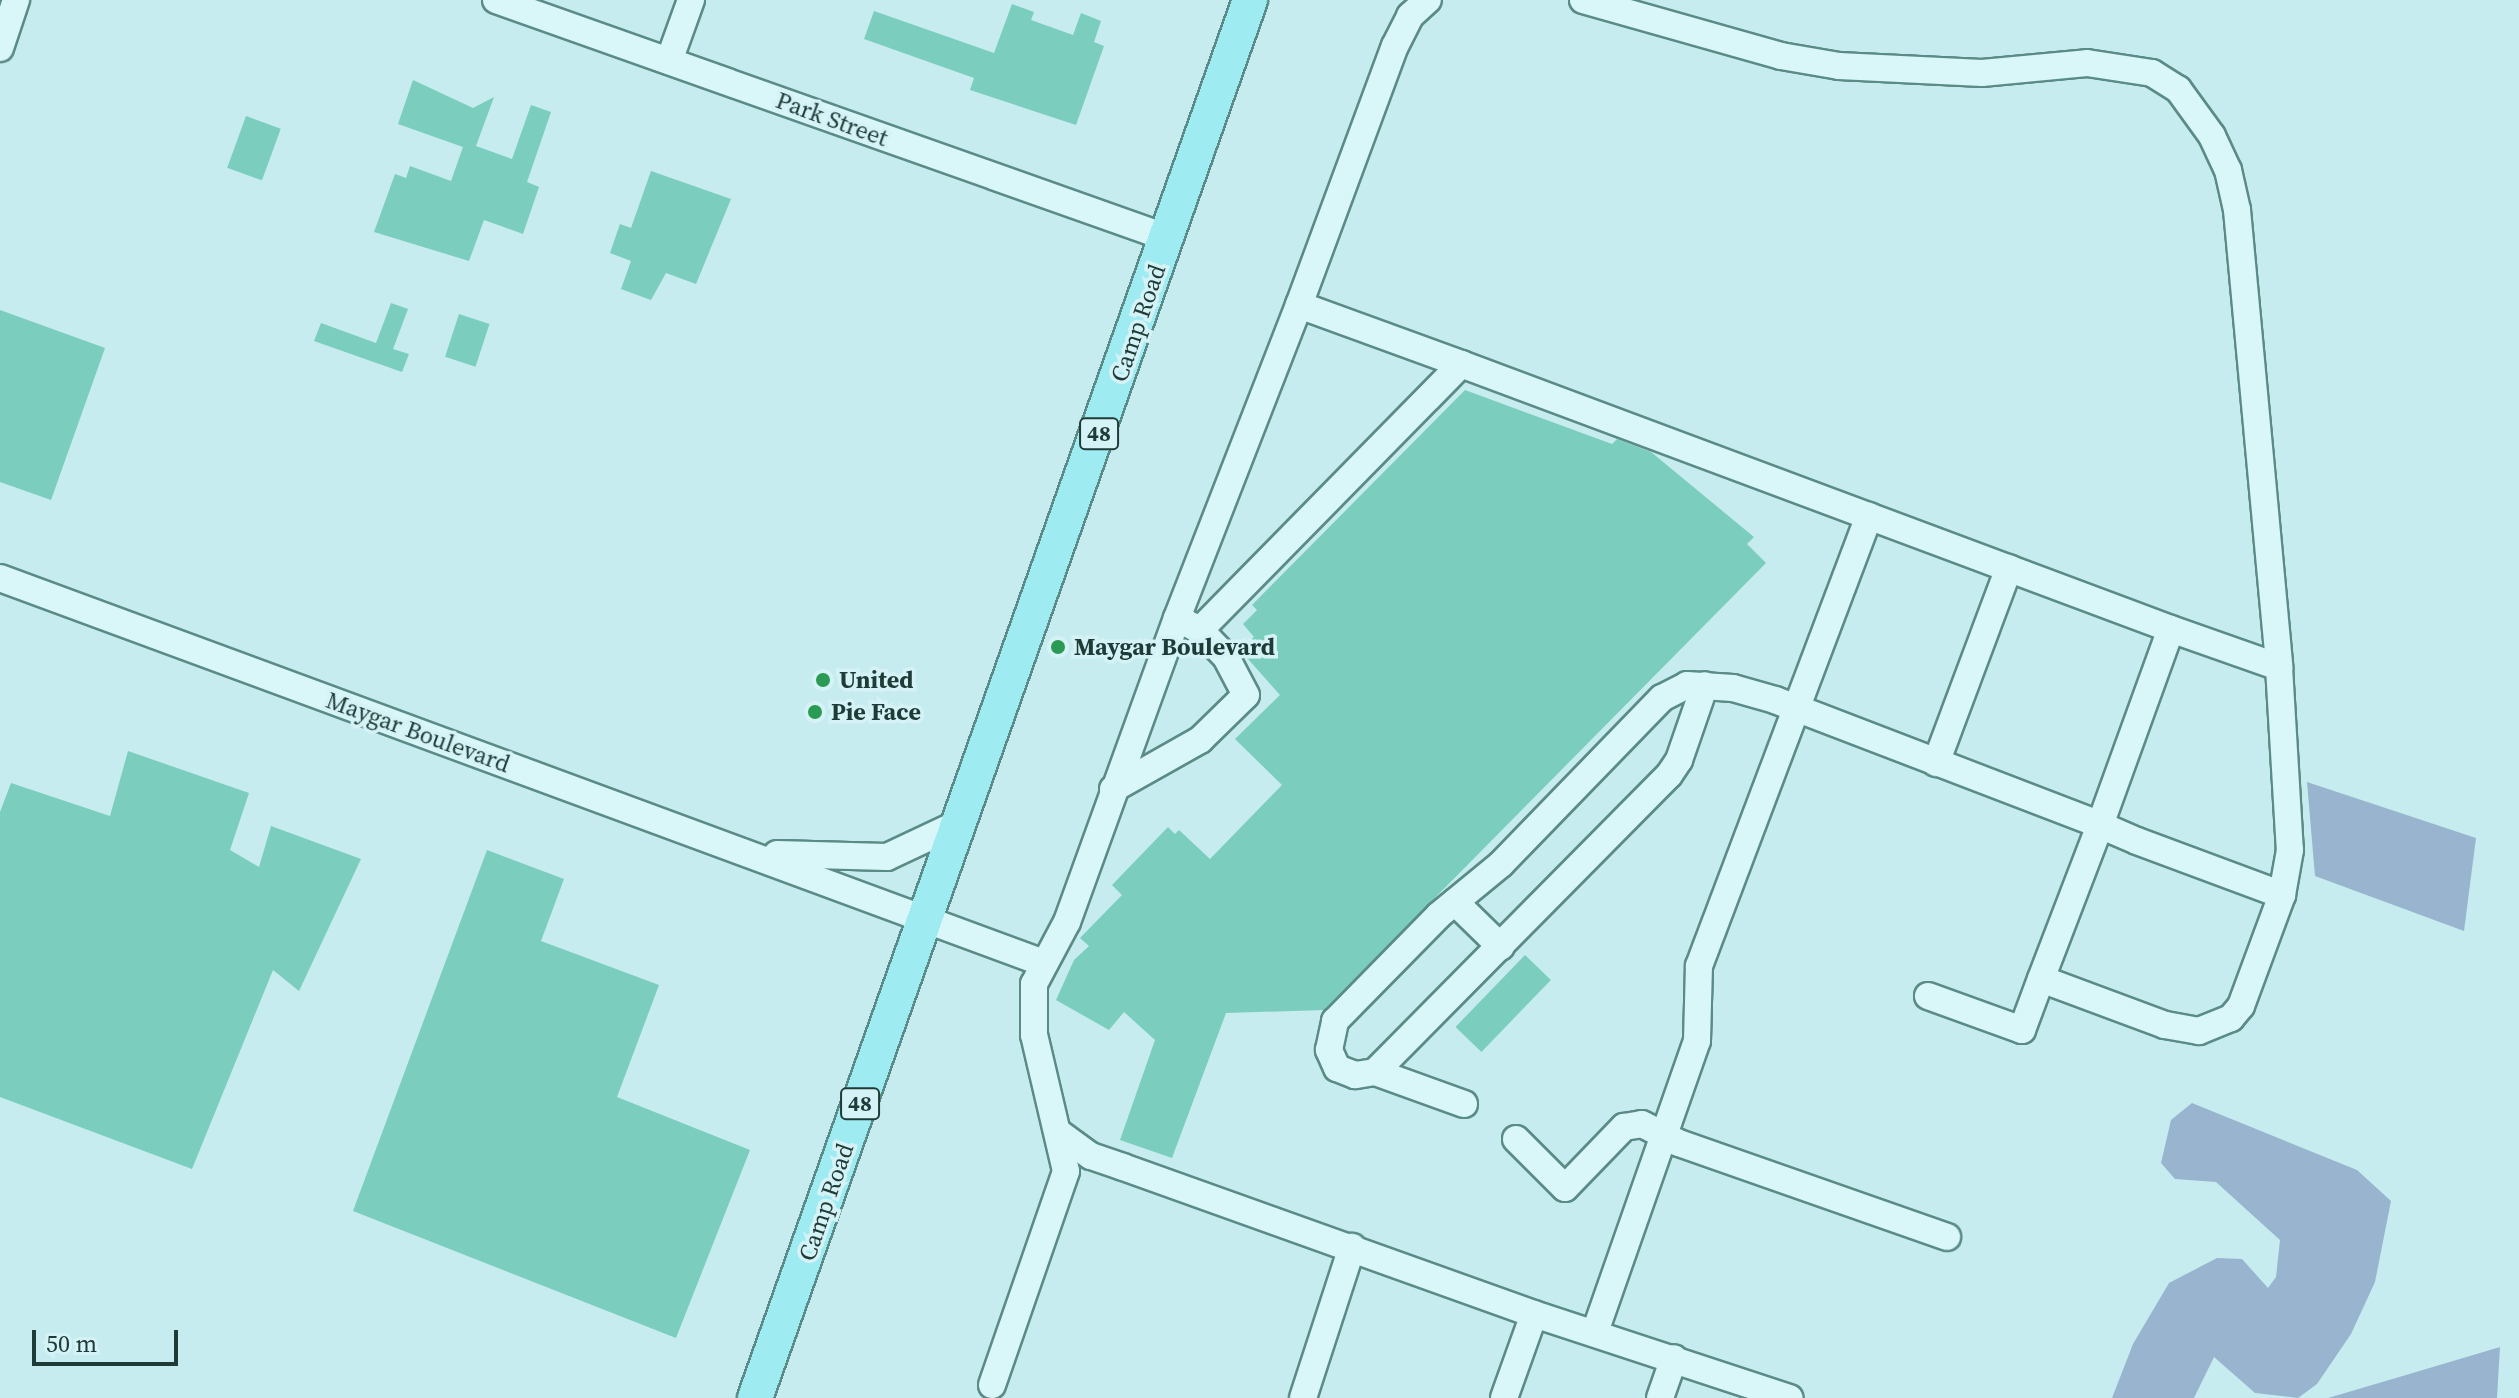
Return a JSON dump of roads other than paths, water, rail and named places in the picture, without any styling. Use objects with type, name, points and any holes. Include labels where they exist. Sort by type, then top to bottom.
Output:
[{"type":"main road","name":"Camp Road","points":[[755,1398],[1250,0]]},
{"type":"street","points":[[0,48],[16,0]]},
{"type":"street","name":"Park Street","points":[[496,0],[1168,238]]},
{"type":"street","points":[[669,61],[691,0]]},
{"type":"street","points":[[992,1385],[1057,1205],[1066,1171],[1031,1014],[1041,962],[1067,922],[1113,789],[1189,624],[1299,305],[1395,46],[1410,16],[1428,0]]},
{"type":"street","points":[[1583,0],[1781,56],[1839,66],[1982,73],[2087,63],[2152,73],[2178,89],[2212,136],[2228,170],[2237,210],[2279,667],[2290,835],[2282,895],[2246,997],[2231,1018],[2216,1028],[2183,1031],[2041,979]]},
{"type":"street","points":[[1299,305],[2279,667]]},
{"type":"street","points":[[1189,624],[1461,364]]},
{"type":"street","points":[[1595,1332],[1697,1041],[1699,966],[1869,516]]},
{"type":"street","points":[[1936,763],[2009,568]]},
{"type":"street","name":"Maygar Boulevard","points":[[0,578],[1041,962]]},
{"type":"street","points":[[1113,789],[1200,740],[1246,695],[1226,657],[1189,624]]},
{"type":"street","points":[[1928,996],[2022,1030],[2171,629]]},
{"type":"street","points":[[1464,1104],[1375,1072],[1355,1075],[1333,1064],[1328,1047],[1335,1021],[1455,902],[1501,864],[1662,698],[1676,688],[1705,685],[1733,688],[1797,709],[2282,895]]},
{"type":"street","points":[[1375,1072],[1669,775],[1679,760],[1705,685]]},
{"type":"street","points":[[738,849],[818,858],[887,857],[957,824]]},
{"type":"street","points":[[1455,902],[1501,947]]},
{"type":"street","points":[[1516,1139],[1565,1188],[1629,1125],[1642,1124],[1947,1237]]},
{"type":"street","points":[[1059,1133],[1091,1156],[1534,1314],[1790,1398]]},
{"type":"street","points":[[1303,1398],[1352,1247]]},
{"type":"street","points":[[1504,1398],[1534,1314]]},
{"type":"street","points":[[1660,1398],[1674,1358]]},
{"type":"place","name":"Maygar Boulevard","points":[[1058,647]]},
{"type":"place","name":"United","points":[[823,680]]},
{"type":"place","name":"Pie Face","points":[[815,712]]}]
